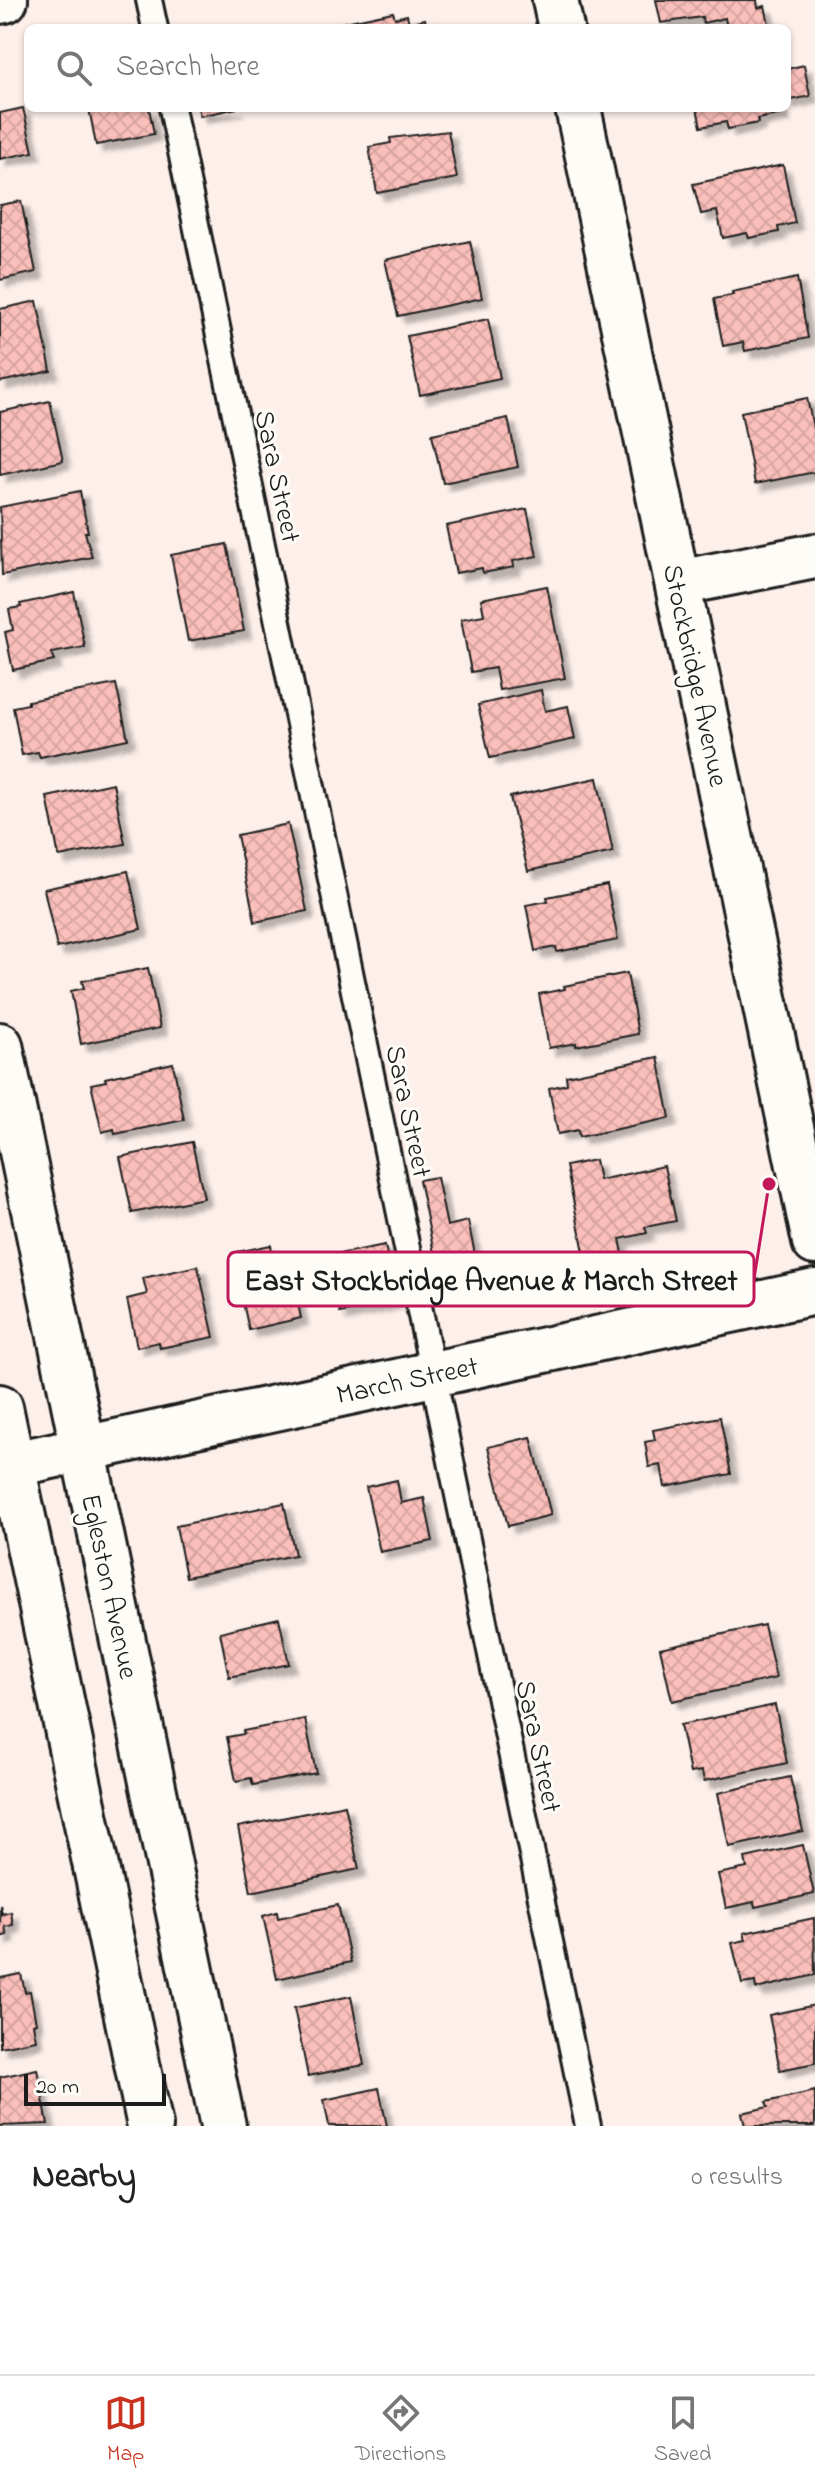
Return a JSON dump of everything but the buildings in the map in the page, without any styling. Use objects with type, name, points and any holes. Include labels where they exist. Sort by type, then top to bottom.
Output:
[{"type":"street","points":[[555,0],[560,24]]},
{"type":"street","name":"Stockbridge Avenue","points":[[579,112],[815,1242]]},
{"type":"street","points":[[678,583],[815,556]]},
{"type":"street","name":"Egleston Avenue","points":[[0,1045],[223,2126]]},
{"type":"street","name":"March Street","points":[[6,1466],[815,1292]]},
{"type":"street","points":[[0,1407],[6,1466],[150,2126]]},
{"type":"lane","points":[[149,0],[154,24]]},
{"type":"lane","name":"Sara Street","points":[[173,112],[588,2126]]},
{"type":"place","name":"East Stockbridge Avenue & March Street","points":[[769,1184]]}]
